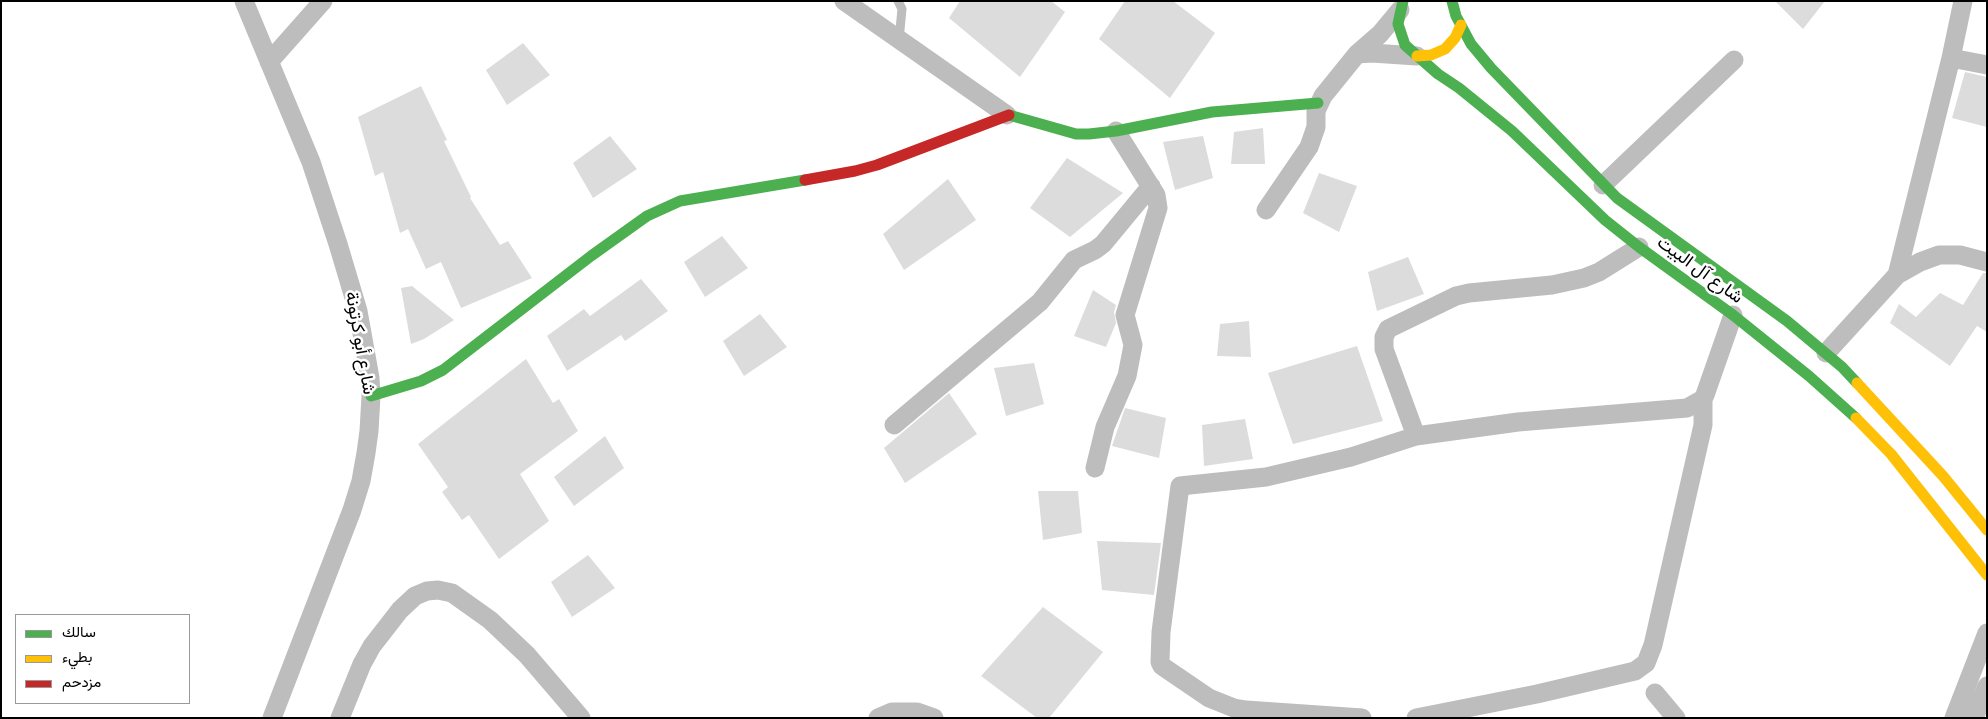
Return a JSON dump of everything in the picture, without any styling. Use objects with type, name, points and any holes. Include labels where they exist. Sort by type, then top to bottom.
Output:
[{"type":"street","name":"شارع أبو كرتونة","points":[[244,1],[311,162],[338,244],[358,311],[370,378],[371,396],[369,431],[361,481],[352,510],[272,718]]},
{"type":"street","points":[[269,62],[323,1]]},
{"type":"street","points":[[844,1],[1007,115],[1076,134],[1116,131],[1212,112],[1318,103]]},
{"type":"street","name":"شارع آل البيت","points":[[1452,1],[1471,44],[1491,68],[1617,198],[1787,321],[1842,367],[1943,476],[1987,530]]},
{"type":"street","points":[[1897,275],[1951,58],[1962,1]]},
{"type":"street","points":[[1266,210],[1309,147],[1316,127],[1318,103],[1357,54],[1380,34],[1401,6]]},
{"type":"street","name":"شارع آل البيت","points":[[1401,6],[1398,24],[1405,45],[1512,131],[1605,220],[1639,248],[1733,315],[1809,376],[1864,425],[1891,454],[1987,575]]},
{"type":"street","points":[[1357,54],[1431,55],[1444,49],[1455,38],[1461,25]]},
{"type":"street","points":[[1951,58],[1987,65]]},
{"type":"street","points":[[1604,185],[1734,60]]},
{"type":"street","points":[[371,396],[421,381],[443,370],[591,256],[647,216],[668,206],[680,201],[855,171],[932,145],[1007,115]]},
{"type":"street","points":[[1095,468],[1105,427],[1127,376],[1133,345],[1125,316],[1158,208],[1158,199],[1151,186],[1116,131]]},
{"type":"street","points":[[894,425],[1040,302],[1074,260],[1103,244],[1151,186]]},
{"type":"street","points":[[1416,436],[1384,350],[1384,337],[1388,329],[1456,296],[1584,278],[1599,272],[1639,248]]},
{"type":"street","points":[[1826,353],[1897,275],[1920,262],[1939,256],[1960,255],[1987,262]]},
{"type":"street","points":[[1416,718],[1600,680],[1636,671],[1646,663],[1653,645],[1703,425],[1703,399],[1733,315]]},
{"type":"street","points":[[1362,718],[1246,710],[1223,705],[1209,698],[1162,666],[1160,657],[1162,632],[1180,486],[1184,484],[1246,480],[1283,474],[1351,457],[1416,436],[1518,422],[1678,410],[1694,405],[1703,399]]},
{"type":"street","points":[[340,718],[362,664],[372,646],[400,610],[415,596],[427,590],[438,590],[452,593],[490,620],[527,655],[582,718]]},
{"type":"street","points":[[1954,718],[1987,633]]},
{"type":"street","points":[[1974,718],[1987,686]]},
{"type":"street","points":[[1655,693],[1676,718]]},
{"type":"street","points":[[878,718],[892,712],[918,712],[934,718]]},
{"type":"lane","points":[[898,1],[902,10],[899,41]]},
{"type":"building","points":[[960,1],[1051,1],[1065,12],[1020,77],[949,18]]},
{"type":"building","points":[[1125,1],[1173,1],[1215,33],[1170,98],[1099,39]]},
{"type":"building","points":[[1775,1],[1825,1],[1803,29]]},
{"type":"building","points":[[523,43],[550,75],[507,105],[486,70]]},
{"type":"building","points":[[1965,72],[1987,77],[1987,127],[1952,118]]},
{"type":"building","points":[[421,86],[447,140],[444,141],[470,198],[500,245],[508,241],[532,278],[461,308],[441,262],[426,269],[408,229],[400,233],[383,172],[375,176],[358,117]]},
{"type":"building","points":[[1263,128],[1265,164],[1231,164],[1234,132]]},
{"type":"building","points":[[610,136],[637,169],[593,198],[573,163]]},
{"type":"building","points":[[1203,136],[1213,178],[1175,190],[1163,142]]},
{"type":"building","points":[[1067,158],[1123,193],[1070,237],[1030,208]]},
{"type":"building","points":[[1319,173],[1357,186],[1339,232],[1303,213]]},
{"type":"building","points":[[948,179],[976,220],[904,270],[883,234]]},
{"type":"building","points":[[722,236],[748,268],[705,297],[684,262]]},
{"type":"building","points":[[1408,257],[1424,294],[1377,311],[1368,272]]},
{"type":"building","points":[[1983,273],[1987,273],[1987,332],[1977,326],[1950,366],[1890,323],[1899,304],[1916,317],[1940,293],[1963,305]]},
{"type":"building","points":[[641,279],[668,311],[625,341],[621,335],[567,371],[547,336],[584,309],[590,316]]},
{"type":"building","points":[[412,286],[454,320],[424,339],[411,344],[401,288]]},
{"type":"building","points":[[1093,290],[1116,305],[1114,312],[1116,323],[1106,347],[1074,336]]},
{"type":"building","points":[[760,314],[787,347],[744,376],[723,341]]},
{"type":"building","points":[[1249,321],[1251,357],[1217,356],[1220,324]]},
{"type":"building","points":[[1357,346],[1383,421],[1293,444],[1268,373]]},
{"type":"building","points":[[526,359],[553,403],[559,399],[578,431],[520,474],[549,521],[499,559],[469,515],[462,520],[442,492],[448,487],[418,444]]},
{"type":"building","points":[[1034,363],[1044,404],[1006,416],[994,368]]},
{"type":"building","points":[[949,393],[977,434],[905,483],[884,448]]},
{"type":"building","points":[[1125,408],[1166,418],[1159,458],[1112,446]]},
{"type":"building","points":[[1245,419],[1253,459],[1204,466],[1202,425]]},
{"type":"building","points":[[605,436],[624,468],[574,506],[554,477]]},
{"type":"building","points":[[1038,491],[1078,491],[1082,533],[1043,540]]},
{"type":"building","points":[[1097,541],[1161,543],[1154,595],[1102,590]]},
{"type":"building","points":[[588,555],[615,588],[572,617],[551,582]]},
{"type":"building","points":[[1043,607],[1103,652],[1049,718],[1037,718],[981,676]]},
{"type":"traffic: fast","points":[[1403,1],[1398,24],[1405,45],[1438,74],[1459,88],[1512,131],[1605,220],[1733,315],[1809,376],[1856,418]]},
{"type":"traffic: fast","points":[[1452,1],[1456,16],[1471,44],[1491,68],[1617,198],[1787,321],[1842,367],[1857,383]]},
{"type":"traffic: fast","points":[[1009,115],[1076,134],[1089,134],[1116,131],[1212,112],[1318,103]]},
{"type":"traffic: fast","points":[[371,396],[421,381],[443,370],[591,256],[647,216],[680,201],[805,180]]},
{"type":"traffic: slow","points":[[1417,56],[1431,55],[1445,49],[1455,38],[1461,25]]},
{"type":"traffic: slow","points":[[1857,383],[1943,476],[1987,530]]},
{"type":"traffic: slow","points":[[1856,418],[1891,454],[1987,575]]},
{"type":"traffic: jam","points":[[805,180],[877,165],[1009,115]]}]
